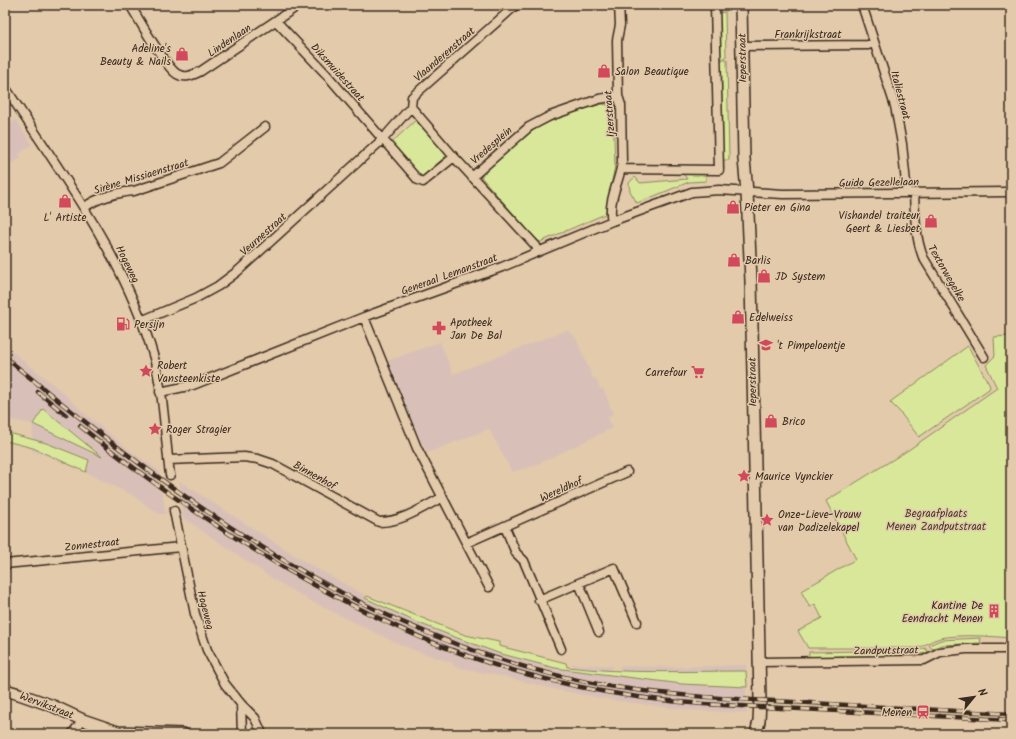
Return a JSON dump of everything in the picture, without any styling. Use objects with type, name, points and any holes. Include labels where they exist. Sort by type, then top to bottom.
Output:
[{"type":"street","name":"Lindenlaan","points":[[130,5],[166,63],[178,75],[189,77],[201,71],[299,5]]},
{"type":"street","name":"Vlaanderenstraat","points":[[383,139],[412,107],[412,97],[516,5]]},
{"type":"street","name":"Ijzerstraat","points":[[612,221],[610,214],[613,194],[622,162],[621,105],[618,96],[617,40],[620,25],[619,5]]},
{"type":"street","points":[[621,169],[720,170],[715,5]]},
{"type":"street","name":"Ieperstraat","points":[[741,5],[744,159],[751,281],[760,707],[756,734]]},
{"type":"street","name":"Italiestraat","points":[[862,5],[894,106],[910,193]]},
{"type":"street","name":"Diksmuidestraat","points":[[276,21],[327,75],[418,180],[423,182],[454,157]]},
{"type":"street","name":"Frankrijkstraat","points":[[742,46],[868,45],[874,43]]},
{"type":"street","name":"Hogeweg","points":[[5,87],[84,208],[112,255],[128,288],[154,359],[160,392],[170,475]]},
{"type":"street","name":"Vredesplein","points":[[538,252],[536,246],[472,177],[529,127],[550,116],[600,99],[618,96]]},
{"type":"street","points":[[412,107],[472,177]]},
{"type":"street","name":"Sirène Missiaenstraat","points":[[84,208],[88,204],[122,192],[134,192],[219,163],[265,127]]},
{"type":"street","name":"Veurnestraat","points":[[141,321],[196,298],[218,286],[238,271],[383,139]]},
{"type":"street","name":"Generaal Lemanstraat","points":[[160,392],[194,385],[364,317],[538,252],[612,221],[692,192],[719,190],[747,192]]},
{"type":"street","name":"Guido Gezellelaan","points":[[747,192],[783,194],[1011,192]]},
{"type":"street","name":"Textorwegelke","points":[[910,193],[919,245],[923,257],[984,357]]},
{"type":"street","points":[[364,317],[414,441],[489,587]]},
{"type":"street","name":"Binnenhof","points":[[168,460],[244,457],[258,459],[273,464],[379,522],[400,520],[443,497]]},
{"type":"street","name":"Wereldhof","points":[[467,544],[627,472]]},
{"type":"street","name":"Hogeweg","points":[[174,511],[195,614],[204,643],[225,684],[241,704],[255,718],[261,730],[261,734]]},
{"type":"street","points":[[505,527],[516,553],[524,561],[561,650]]},
{"type":"street","name":"Zonnestraat","points":[[5,564],[181,547]]},
{"type":"street","points":[[540,600],[614,568],[637,622]]},
{"type":"street","points":[[579,584],[599,632]]},
{"type":"street","name":"Zandputstraat","points":[[758,662],[924,660],[940,652],[966,649],[1011,650]]},
{"type":"street","name":"Wervikstraat","points":[[5,690],[53,706],[83,720],[118,732],[183,734]]},
{"type":"street","points":[[241,704],[242,734]]},
{"type":"street","points":[[72,734],[83,720]]},
{"type":"shaded area","points":[[16,120],[32,144],[19,154],[21,158],[5,167],[5,126]]},
{"type":"shaded area","points":[[567,330],[576,338],[593,379],[596,378],[600,389],[603,388],[613,414],[608,417],[612,428],[534,466],[512,472],[489,429],[427,453],[387,361],[440,342],[453,374]]},
{"type":"shaded area","points":[[5,346],[60,390],[84,413],[133,453],[158,470],[160,473],[158,476],[158,490],[162,493],[166,514],[159,514],[132,495],[56,458],[32,451],[33,424],[5,419]],"holes":[[[43,409],[80,439],[100,455],[33,424]]]},
{"type":"shaded area","points":[[179,481],[307,563],[366,596],[465,635],[499,642],[499,646],[547,658],[550,666],[573,670],[572,664],[614,666],[610,670],[611,675],[622,675],[619,666],[674,667],[746,665],[747,713],[688,710],[611,700],[558,690],[506,676],[453,666],[453,663],[416,651],[311,601],[276,581],[182,517],[183,491],[181,490]]},
{"type":"green space","points":[[725,12],[726,58],[719,58],[719,13]]},
{"type":"green space","points":[[720,60],[727,60],[729,160],[722,160]]},
{"type":"green space","points":[[602,104],[610,106],[613,111],[615,166],[605,214],[540,242],[482,178],[481,174],[500,155],[539,127],[570,114]]},
{"type":"green space","points":[[416,120],[447,155],[421,178],[390,144]]},
{"type":"green space","points":[[683,173],[706,173],[706,181],[689,182],[637,203],[630,191],[629,183],[635,177],[640,183],[687,179]]},
{"type":"green space","name":"Begraafplaats Menen Zandputstraat","points":[[1011,336],[1011,638],[957,636],[940,638],[917,648],[808,648],[798,631],[822,618],[815,604],[810,607],[801,591],[856,559],[826,501],[910,449],[997,388],[986,365],[995,356],[994,337]]},
{"type":"green space","points":[[968,346],[990,386],[989,389],[919,437],[890,402]]},
{"type":"green space","points":[[43,409],[102,457],[33,424]]},
{"type":"green space","points":[[5,432],[46,443],[89,460],[86,472],[33,448],[6,441]]},
{"type":"green space","points":[[367,596],[465,635],[499,642],[499,646],[566,663],[567,667],[612,671],[746,671],[747,687],[682,684],[555,668],[498,653],[452,636],[416,622],[365,598]]},
{"type":"green space","points":[[980,638],[981,643],[941,645],[932,649],[929,645],[941,640]]},
{"type":"green space","points":[[925,648],[928,652],[917,655],[809,657],[809,652],[920,650]]},
{"type":"railway","points":[[5,357],[140,464],[211,514],[284,560],[359,602],[437,637],[518,665],[603,685],[667,694],[1011,714]]},
{"type":"railway","points":[[38,392],[66,415]]},
{"type":"railway","points":[[80,426],[129,465],[180,501],[286,569],[336,597],[414,635],[440,646],[495,665],[572,685],[624,695],[676,702],[1011,720]]},
{"type":"place","name":"Adeline's Beauty & Nails","points":[[182,54]]},
{"type":"place","name":"Salon Beautique","points":[[604,71]]},
{"type":"place","name":"L' Artiste","points":[[65,201]]},
{"type":"place","name":"Pieter en Gina","points":[[733,207]]},
{"type":"place","name":"Vishandel traiteur Geert & Liesbet","points":[[931,221]]},
{"type":"place","name":"Barlis","points":[[734,260]]},
{"type":"place","name":"JD System","points":[[764,276]]},
{"type":"place","name":"Edelweiss","points":[[738,317]]},
{"type":"place","name":"Persijn","points":[[123,324]]},
{"type":"place","name":"Apotheek Jan De Bal","points":[[439,328]]},
{"type":"place","name":"'t Pimpeloentje","points":[[766,345]]},
{"type":"place","name":"Robert Vansteenkiste","points":[[146,371]]},
{"type":"place","name":"Carrefour","points":[[698,372]]},
{"type":"place","name":"Brico","points":[[771,421]]},
{"type":"place","name":"Roger Stragier","points":[[155,429]]},
{"type":"place","name":"Maurice Vynckier","points":[[744,476]]},
{"type":"place","name":"Onze-Lieve-Vrouw van Dadizelekapel","points":[[767,520]]},
{"type":"place","name":"Kantine De Eendracht Menen","points":[[994,611]]},
{"type":"place","name":"Menen","points":[[923,712]]}]
